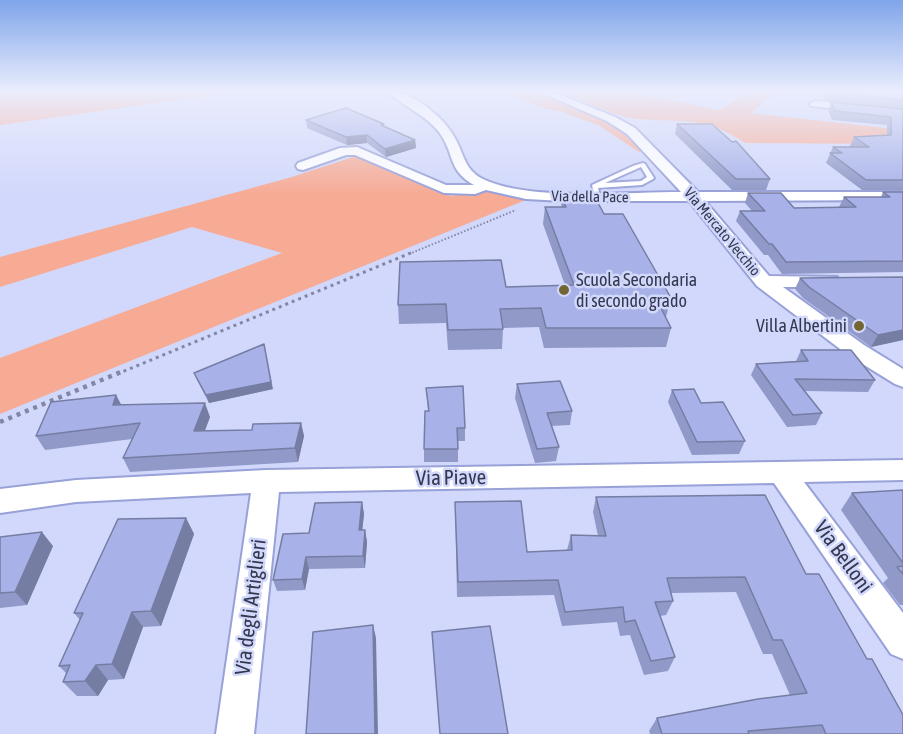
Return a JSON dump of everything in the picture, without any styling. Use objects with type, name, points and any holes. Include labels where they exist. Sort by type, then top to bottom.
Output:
[{"type":"street","name":"Via della Pace","points":[[440,125],[448,136],[456,163],[467,176],[512,192],[547,196],[596,191],[694,197],[903,196]]},
{"type":"street","name":"Via Mercato Vecchio","points":[[621,125],[631,131],[694,197],[764,282],[856,350],[903,379]]},
{"type":"street","name":"Via della Pace","points":[[303,166],[345,151],[357,151],[444,189],[475,190],[488,185]]},
{"type":"street","points":[[764,282],[845,281]]},
{"type":"street","name":"Via Piave","points":[[0,501],[76,491],[266,481],[903,470]]},
{"type":"street","name":"Via Belloni","points":[[782,473],[903,642]]},
{"type":"street","name":"Via degli Artiglieri","points":[[236,734],[266,481]]},
{"type":"lane","points":[[644,165],[651,178],[642,183],[596,191],[635,167],[644,165]]},
{"type":"path","points":[[0,422],[547,196]]},
{"type":"shaded area","points":[[598,125],[615,125],[624,129],[644,149],[639,152]]},
{"type":"shaded area","points":[[709,125],[861,125],[903,130],[903,144],[745,143]]},
{"type":"shaded area","points":[[359,155],[451,196],[482,191],[528,199],[0,414],[0,358],[282,253],[192,227],[0,287],[0,257],[292,177]]},
{"type":"building","points":[[318,125],[382,125],[415,140],[385,149],[367,135],[346,137]]},
{"type":"building","points":[[678,125],[713,125],[732,142],[736,141],[770,179],[736,179]]},
{"type":"building","points":[[891,125],[903,125],[903,180],[866,180],[830,153],[842,153],[833,147],[869,147],[854,137],[891,135]]},
{"type":"building","points":[[883,192],[903,192],[903,261],[786,262],[740,211],[765,211],[748,193],[781,193],[794,208],[856,207],[844,197],[890,197]]},
{"type":"building","points":[[562,199],[596,199],[604,214],[623,214],[671,298],[656,298],[671,328],[546,328],[541,308],[500,309],[503,329],[448,330],[446,304],[398,305],[400,262],[501,260],[506,287],[574,285],[545,207],[566,207]]},
{"type":"building","points":[[903,277],[903,330],[878,335],[809,287],[800,278]]},
{"type":"building","points":[[264,344],[271,382],[206,395],[194,373]]},
{"type":"building","points":[[801,350],[851,350],[875,380],[795,379],[822,413],[793,415],[756,364],[808,361]]},
{"type":"building","points":[[560,381],[572,411],[547,413],[559,447],[537,449],[517,384]]},
{"type":"building","points":[[463,386],[465,428],[457,428],[458,449],[424,449],[425,411],[429,411],[426,388]]},
{"type":"building","points":[[694,389],[701,403],[723,402],[745,441],[697,442],[672,390]]},
{"type":"building","points":[[116,395],[113,405],[205,403],[194,431],[252,430],[253,424],[301,423],[295,448],[123,458],[140,423],[36,436],[51,402]]},
{"type":"building","points":[[903,490],[903,563],[852,493]]},
{"type":"building","points":[[765,495],[806,574],[819,574],[867,659],[872,659],[903,715],[903,734],[826,734],[822,725],[748,731],[749,734],[662,734],[657,718],[758,699],[807,693],[782,640],[773,640],[745,577],[667,578],[673,601],[655,602],[675,657],[651,661],[635,620],[625,622],[623,607],[565,612],[558,580],[458,582],[455,502],[521,501],[527,552],[572,550],[571,535],[606,536],[596,497]]},
{"type":"building","points":[[362,502],[359,530],[365,530],[363,556],[306,557],[302,579],[273,580],[283,534],[309,533],[315,503]]},
{"type":"building","points":[[186,518],[151,611],[132,612],[112,664],[96,665],[85,681],[63,682],[70,665],[59,666],[83,613],[74,613],[118,519]]},
{"type":"building","points":[[42,532],[15,592],[0,593],[0,537]]},
{"type":"building","points":[[903,566],[903,574],[897,567]]},
{"type":"building","points":[[373,625],[375,734],[306,734],[313,632]]},
{"type":"building","points":[[490,626],[508,734],[440,734],[432,632]]},
{"type":"place","name":"Scuola Secondaria di secondo grado","points":[[564,290]]},
{"type":"place","name":"Villa Albertini","points":[[859,326]]}]
